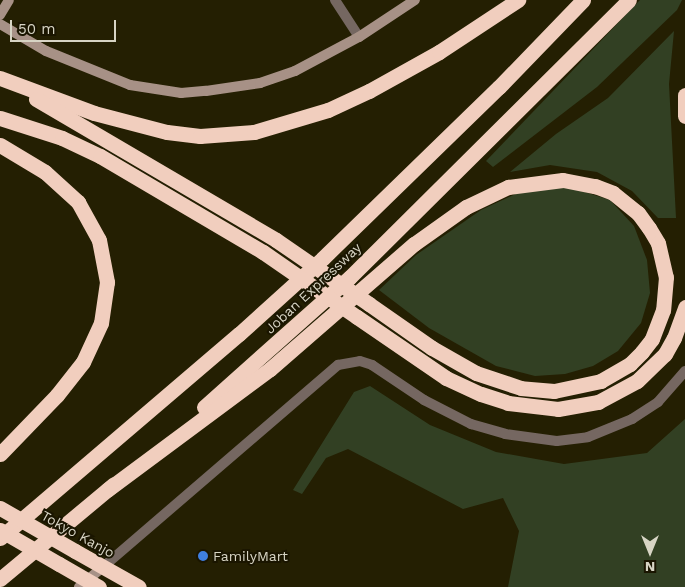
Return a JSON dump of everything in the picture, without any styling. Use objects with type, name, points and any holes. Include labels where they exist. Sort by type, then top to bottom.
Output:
[{"type":"highway","points":[[5,80],[94,113],[167,132],[200,136],[254,132],[328,110],[369,91],[439,52],[518,0]]},
{"type":"highway","name":"Joban Expressway","points":[[0,538],[239,334],[322,258],[486,100],[583,0]]},
{"type":"highway","name":"Joban Expressway","points":[[0,579],[107,490],[350,277],[629,0]]},
{"type":"highway","points":[[5,80],[276,240],[370,304],[432,348],[476,373],[520,388],[554,391],[601,381],[630,364],[642,352],[652,339],[663,310],[666,277],[658,244],[638,213],[612,193],[595,186],[562,180],[508,187],[466,207],[414,244],[270,369],[107,490]]},
{"type":"highway","points":[[685,95],[685,116]]},
{"type":"highway","points":[[0,118],[62,138],[100,156],[263,252],[430,367],[472,390],[508,402],[558,409],[598,402],[637,381],[665,354],[674,338],[685,307]]},
{"type":"highway","points":[[0,145],[45,172],[78,202],[99,240],[107,282],[101,323],[83,362],[57,395],[0,454]]},
{"type":"highway","name":"Tokyo Kanjo","points":[[0,508],[139,587]]},
{"type":"highway","points":[[0,530],[59,564],[88,585]]},
{"type":"street","points":[[0,15],[8,0]]},
{"type":"street","points":[[336,0],[359,37]]},
{"type":"street","points":[[0,24],[87,70],[130,85],[181,93],[260,82],[318,61],[359,37],[415,0]]},
{"type":"street","points":[[88,585],[103,566],[323,375],[348,362],[360,361],[372,365],[424,400],[471,424],[542,441],[588,437],[620,426],[658,402],[683,378]]},
{"type":"green space","points":[[640,0],[682,0],[677,10],[597,87],[493,167],[486,161]]},
{"type":"green space","points":[[674,31],[669,84],[676,218],[658,218],[632,191],[597,172],[550,165],[510,172],[556,134],[608,98]]},
{"type":"green space","points":[[569,187],[610,200],[634,226],[647,260],[650,293],[641,323],[618,351],[593,366],[565,374],[535,376],[496,366],[429,328],[379,290],[416,255],[481,210],[522,191]]},
{"type":"green space","points":[[370,386],[430,425],[496,452],[564,464],[647,453],[685,419],[685,587],[508,587],[519,531],[503,498],[463,509],[348,449],[326,458],[302,494],[293,490],[354,392]]},
{"type":"place","name":"FamilyMart","points":[[203,556]]}]
